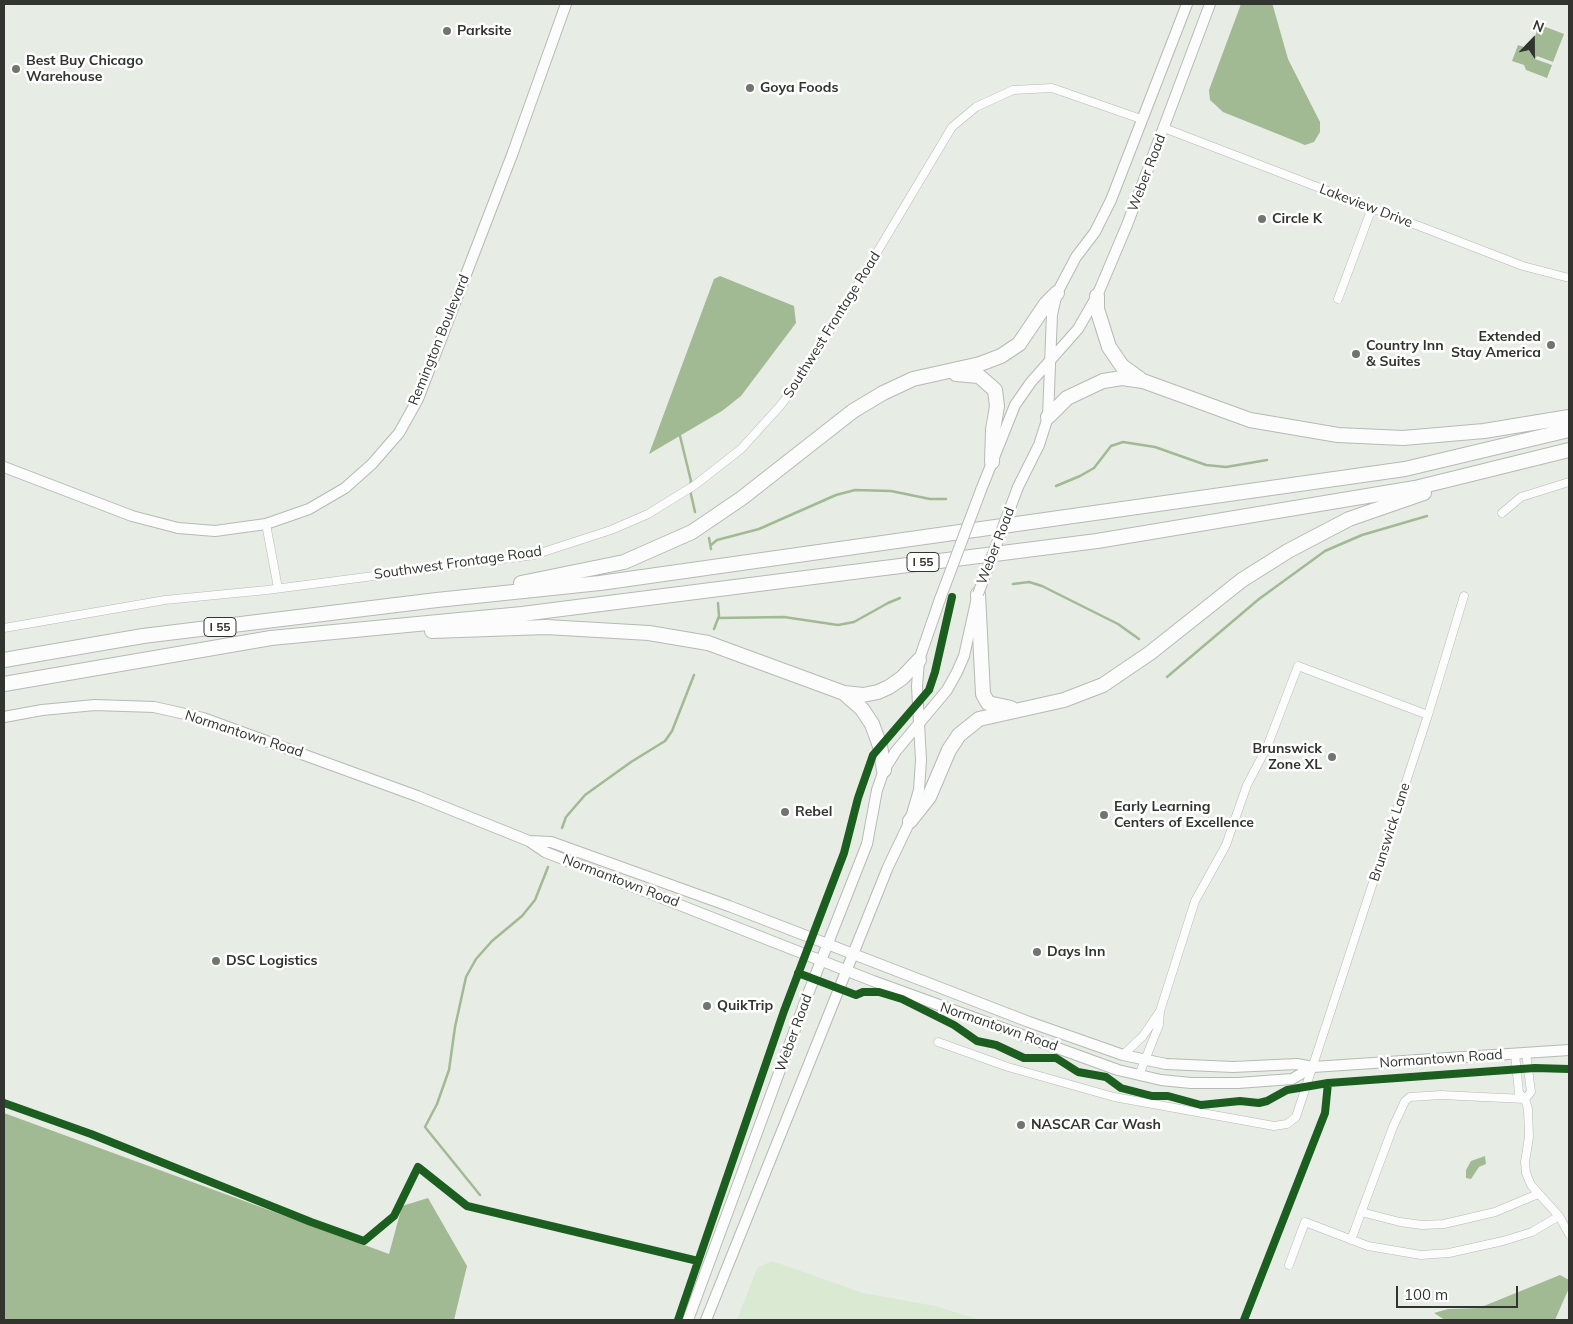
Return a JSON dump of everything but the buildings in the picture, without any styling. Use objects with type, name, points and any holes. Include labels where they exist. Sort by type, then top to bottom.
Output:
[{"type":"highway","points":[[436,600],[624,562],[660,548],[692,532],[742,498],[853,411],[913,379],[1001,356],[1019,344],[1046,304],[1058,293]]},
{"type":"highway","points":[[1097,296],[1100,325],[1111,352],[1122,366],[1143,381]]},
{"type":"highway","points":[[938,374],[979,376],[995,390],[997,406],[993,430],[992,462]]},
{"type":"highway","points":[[1048,417],[1067,398],[1103,381],[1122,378],[1143,381],[1250,420],[1338,435],[1403,438],[1484,431],[1569,417]]},
{"type":"highway","name":"I 55","points":[[4,660],[143,636],[436,600],[600,583],[1405,469],[1569,430]]},
{"type":"highway","points":[[910,821],[929,797],[949,750],[959,735],[979,719],[1064,700],[1103,685],[1150,653],[1242,580],[1288,551],[1349,518],[1456,482],[1569,452]]},
{"type":"highway","name":"I 55","points":[[4,684],[271,638],[522,614],[1097,541],[1415,488],[1569,452]]},
{"type":"highway","points":[[978,594],[983,694],[988,703],[996,706],[1021,709]]},
{"type":"highway","points":[[271,638],[546,627],[649,634],[708,643],[844,693],[863,695],[878,692],[902,678],[920,660]]},
{"type":"highway","points":[[844,693],[862,709],[872,724],[880,746],[884,770]]},
{"type":"street","name":"Remington Boulevard","points":[[4,467],[132,516],[178,528],[215,531],[266,524],[309,509],[345,488],[372,464],[399,433],[418,399],[566,4]]},
{"type":"street","name":"Weber Road","points":[[688,1320],[867,844],[877,790],[884,770],[896,751],[942,696],[957,672],[964,656],[978,594],[1018,487],[1039,445],[1048,417],[1052,314],[1058,293],[1076,257],[1095,232],[1107,208],[1187,4]]},
{"type":"street","name":"Weber Road","points":[[706,1320],[848,971],[888,867],[910,821],[919,790],[921,760],[917,686],[920,660],[940,599],[981,490],[1015,405],[1051,359],[1078,329],[1097,296],[1127,225],[1210,4]]},
{"type":"street","name":"Southwest Frontage Road","points":[[4,628],[165,600],[278,588],[534,555],[611,530],[648,514],[695,485],[741,449],[780,406],[803,376],[952,127],[976,107],[1013,90],[1052,88],[1141,119]]},
{"type":"street","name":"Lakeview Drive","points":[[1164,128],[1523,266],[1569,278]]},
{"type":"street","points":[[1338,299],[1372,208]]},
{"type":"street","points":[[1502,513],[1520,497],[1569,482]]},
{"type":"street","points":[[266,524],[278,588]]},
{"type":"street","name":"Brunswick Lane","points":[[938,1042],[1008,1067],[1114,1097],[1274,1126],[1286,1124],[1296,1117],[1428,715],[1464,596]]},
{"type":"street","points":[[1139,1075],[1159,1025],[1160,1012],[1195,901],[1226,845],[1247,785],[1267,747],[1298,666],[1428,715]]},
{"type":"street","name":"Normantown Road","points":[[4,717],[95,705],[154,707],[203,718],[417,796],[529,841],[545,852],[950,1010],[1139,1075],[1191,1083],[1238,1083],[1292,1079],[1313,1067]]},
{"type":"street","name":"Normantown Road","points":[[529,841],[558,844],[729,906],[976,1003],[1123,1055],[1145,1060],[1166,1064],[1223,1067],[1296,1064],[1313,1067],[1569,1050]]},
{"type":"street","points":[[1123,1055],[1143,1036],[1160,1012]]},
{"type":"street","points":[[1526,1053],[1531,1092],[1526,1099],[1529,1125],[1526,1173],[1538,1194],[1559,1216],[1569,1234]]},
{"type":"street","points":[[1515,1054],[1519,1093],[1526,1099]]},
{"type":"street","points":[[1351,1240],[1393,1127],[1405,1101],[1410,1097],[1441,1095],[1526,1099]]},
{"type":"street","points":[[1361,1212],[1400,1222],[1422,1225],[1444,1224],[1495,1212],[1538,1194]]},
{"type":"street","points":[[1289,1265],[1305,1222],[1351,1240],[1394,1252],[1421,1255],[1478,1248],[1524,1234],[1559,1216]]},
{"type":"shaded area","points":[[1241,4],[1272,4],[1288,59],[1320,122],[1320,132],[1314,142],[1305,145],[1223,112],[1210,100],[1209,90]]},
{"type":"shaded area","points":[[1543,26],[1564,34],[1553,62],[1537,56],[1535,59],[1552,65],[1547,78],[1526,70],[1524,65],[1512,61],[1518,45],[1527,48],[1531,47],[1538,28]]},
{"type":"shaded area","points":[[720,276],[794,306],[796,323],[741,396],[722,411],[649,454],[714,279]]},
{"type":"shaded area","points":[[4,1113],[389,1254],[402,1206],[428,1198],[467,1266],[454,1320],[4,1320]]},
{"type":"shaded area","points":[[1485,1156],[1486,1164],[1479,1167],[1471,1179],[1466,1178],[1466,1170],[1471,1161]]},
{"type":"shaded area","points":[[772,1261],[863,1293],[935,1306],[980,1320],[737,1320],[757,1268]]},
{"type":"shaded area","points":[[1560,1275],[1569,1280],[1569,1288],[1555,1320],[1445,1320],[1434,1313],[1448,1309],[1479,1308]]},
{"type":"waterway","points":[[680,436],[691,481],[690,485]]},
{"type":"waterway","points":[[1056,486],[1094,468],[1111,446],[1123,442],[1155,447],[1206,465],[1226,467],[1267,460]]},
{"type":"waterway","points":[[690,490],[695,512]]},
{"type":"waterway","points":[[711,545],[717,540],[759,529],[836,495],[855,490],[891,491],[930,499],[946,499]]},
{"type":"waterway","points":[[1167,677],[1259,599],[1325,551],[1362,535],[1427,516]]},
{"type":"waterway","points":[[709,538],[711,549]]},
{"type":"waterway","points":[[1013,584],[1029,582],[1042,586],[1118,624],[1139,639]]},
{"type":"waterway","points":[[718,618],[784,617],[838,625],[854,622],[900,598]]},
{"type":"waterway","points":[[714,629],[719,616],[718,603]]},
{"type":"waterway","points":[[562,828],[566,817],[585,795],[631,762],[665,741],[672,731],[694,675]]},
{"type":"waterway","points":[[480,1195],[425,1127],[437,1104],[449,1070],[455,1027],[466,977],[476,959],[492,941],[522,916],[535,900],[548,867]]},
{"type":"cycle path","points":[[678,1320],[784,1011],[844,853],[858,798],[873,755],[929,690],[935,672],[952,597]]},
{"type":"cycle path","points":[[798,973],[856,995],[863,992],[879,992],[902,999],[954,1025],[977,1041],[996,1045],[1024,1058],[1056,1058],[1078,1072],[1106,1077],[1121,1088],[1152,1096],[1168,1096],[1201,1105],[1240,1101],[1259,1103],[1267,1101],[1287,1090],[1328,1083],[1535,1068],[1569,1069]]},
{"type":"cycle path","points":[[1244,1320],[1325,1113],[1328,1083]]},
{"type":"cycle path","points":[[4,1103],[91,1134],[311,1222],[364,1241],[394,1216],[418,1167],[467,1206],[698,1261]]},
{"type":"place","name":"Parksite","points":[[447,31]]},
{"type":"place","name":"Best Buy Chicago Warehouse","points":[[16,69]]},
{"type":"place","name":"Goya Foods","points":[[750,88]]},
{"type":"place","name":"Circle K","points":[[1262,219]]},
{"type":"place","name":"Extended Stay America","points":[[1551,345]]},
{"type":"place","name":"Country Inn & Suites","points":[[1356,354]]},
{"type":"place","name":"Brunswick Zone XL","points":[[1332,757]]},
{"type":"place","name":"Rebel","points":[[785,812]]},
{"type":"place","name":"Early Learning Centers of Excellence","points":[[1104,815]]},
{"type":"place","name":"Days Inn","points":[[1037,952]]},
{"type":"place","name":"DSC Logistics","points":[[216,961]]},
{"type":"place","name":"QuikTrip","points":[[707,1006]]},
{"type":"place","name":"NASCAR Car Wash","points":[[1021,1125]]}]
